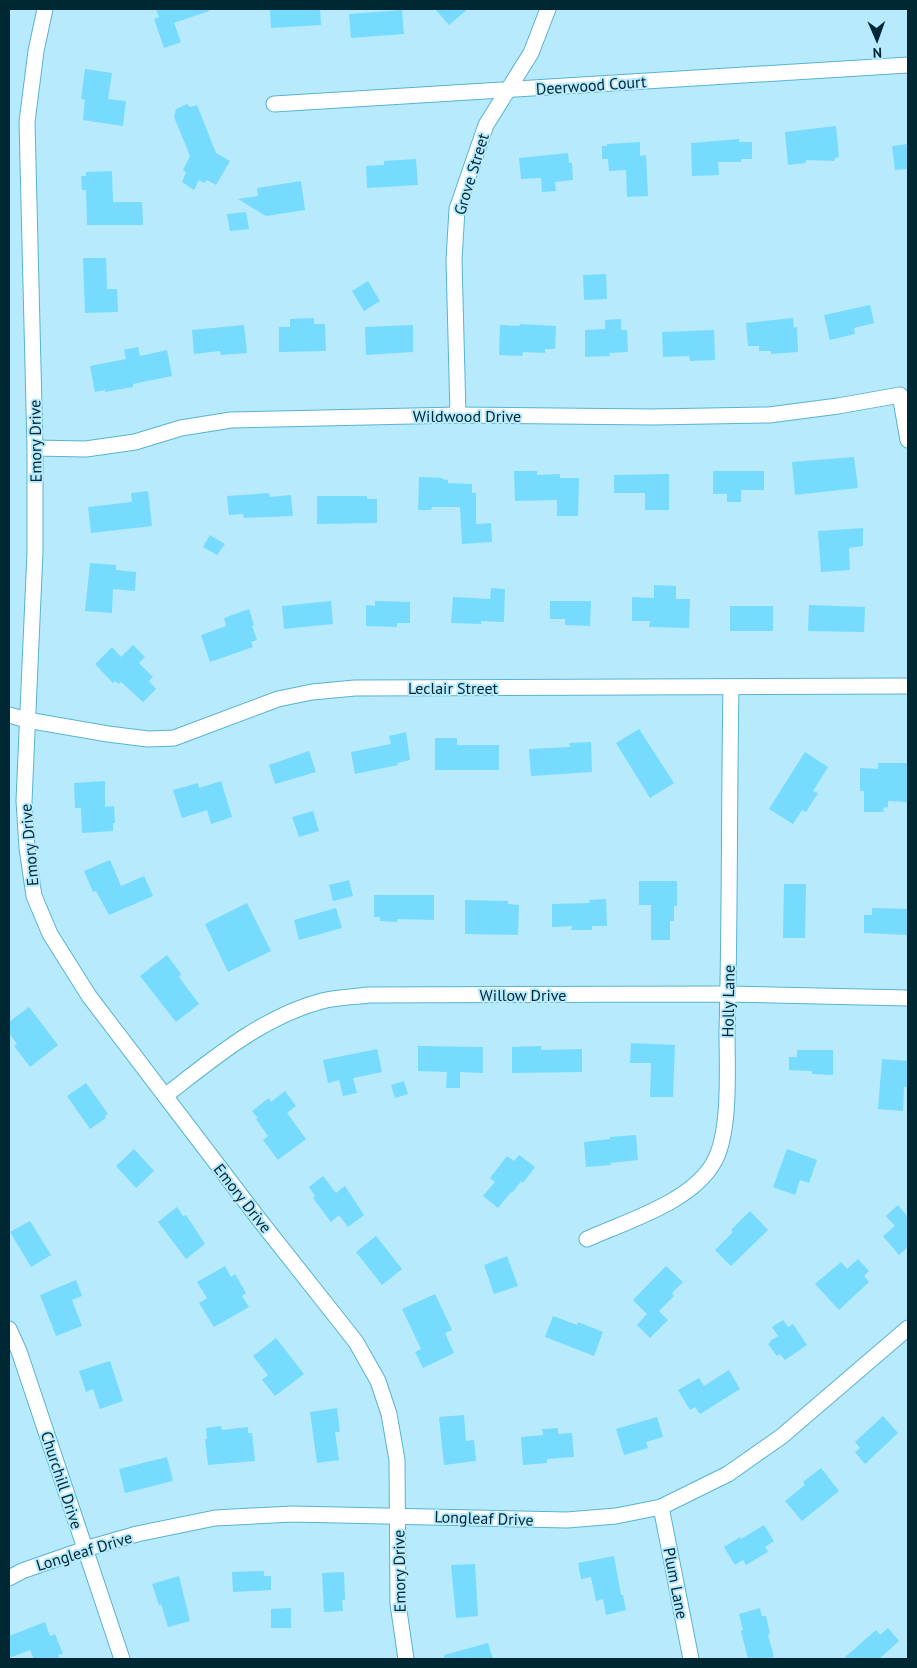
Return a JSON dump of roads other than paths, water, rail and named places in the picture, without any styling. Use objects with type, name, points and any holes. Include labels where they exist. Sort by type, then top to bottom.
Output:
[{"type":"street","name":"Emory Drive","points":[[45,9],[36,51],[28,122],[35,448],[35,552],[24,801],[26,848],[34,896],[50,934],[89,996],[356,1342],[378,1381],[389,1414],[398,1460],[398,1604],[406,1659]]},
{"type":"street","name":"Grove Street","points":[[458,415],[454,260],[457,209],[486,125],[531,53],[548,9]]},
{"type":"street","name":"Deerwood Court","points":[[274,104],[908,65]]},
{"type":"street","name":"Wildwood Drive","points":[[35,448],[86,449],[102,447],[135,442],[181,428],[232,420],[458,415],[644,417],[769,415],[838,406],[900,395],[908,440]]},
{"type":"street","name":"Leclair Street","points":[[9,715],[27,720],[108,734],[148,739],[174,738],[278,698],[312,692],[355,688],[908,686]]},
{"type":"street","name":"Holly Lane","points":[[587,1239],[669,1203],[696,1185],[714,1162],[723,1138],[726,1100],[728,994],[731,688]]},
{"type":"street","name":"Willow Drive","points":[[165,1096],[240,1039],[283,1015],[324,1000],[368,996],[728,994],[908,998]]},
{"type":"street","name":"Longleaf Drive","points":[[9,1578],[22,1571],[84,1549],[137,1534],[215,1518],[292,1514],[567,1520],[616,1516],[661,1507],[728,1474],[782,1436],[908,1328]]},
{"type":"street","name":"Churchill Drive","points":[[9,1330],[19,1352],[122,1659]]},
{"type":"street","name":"Plum Lane","points":[[661,1507],[692,1659]]}]
